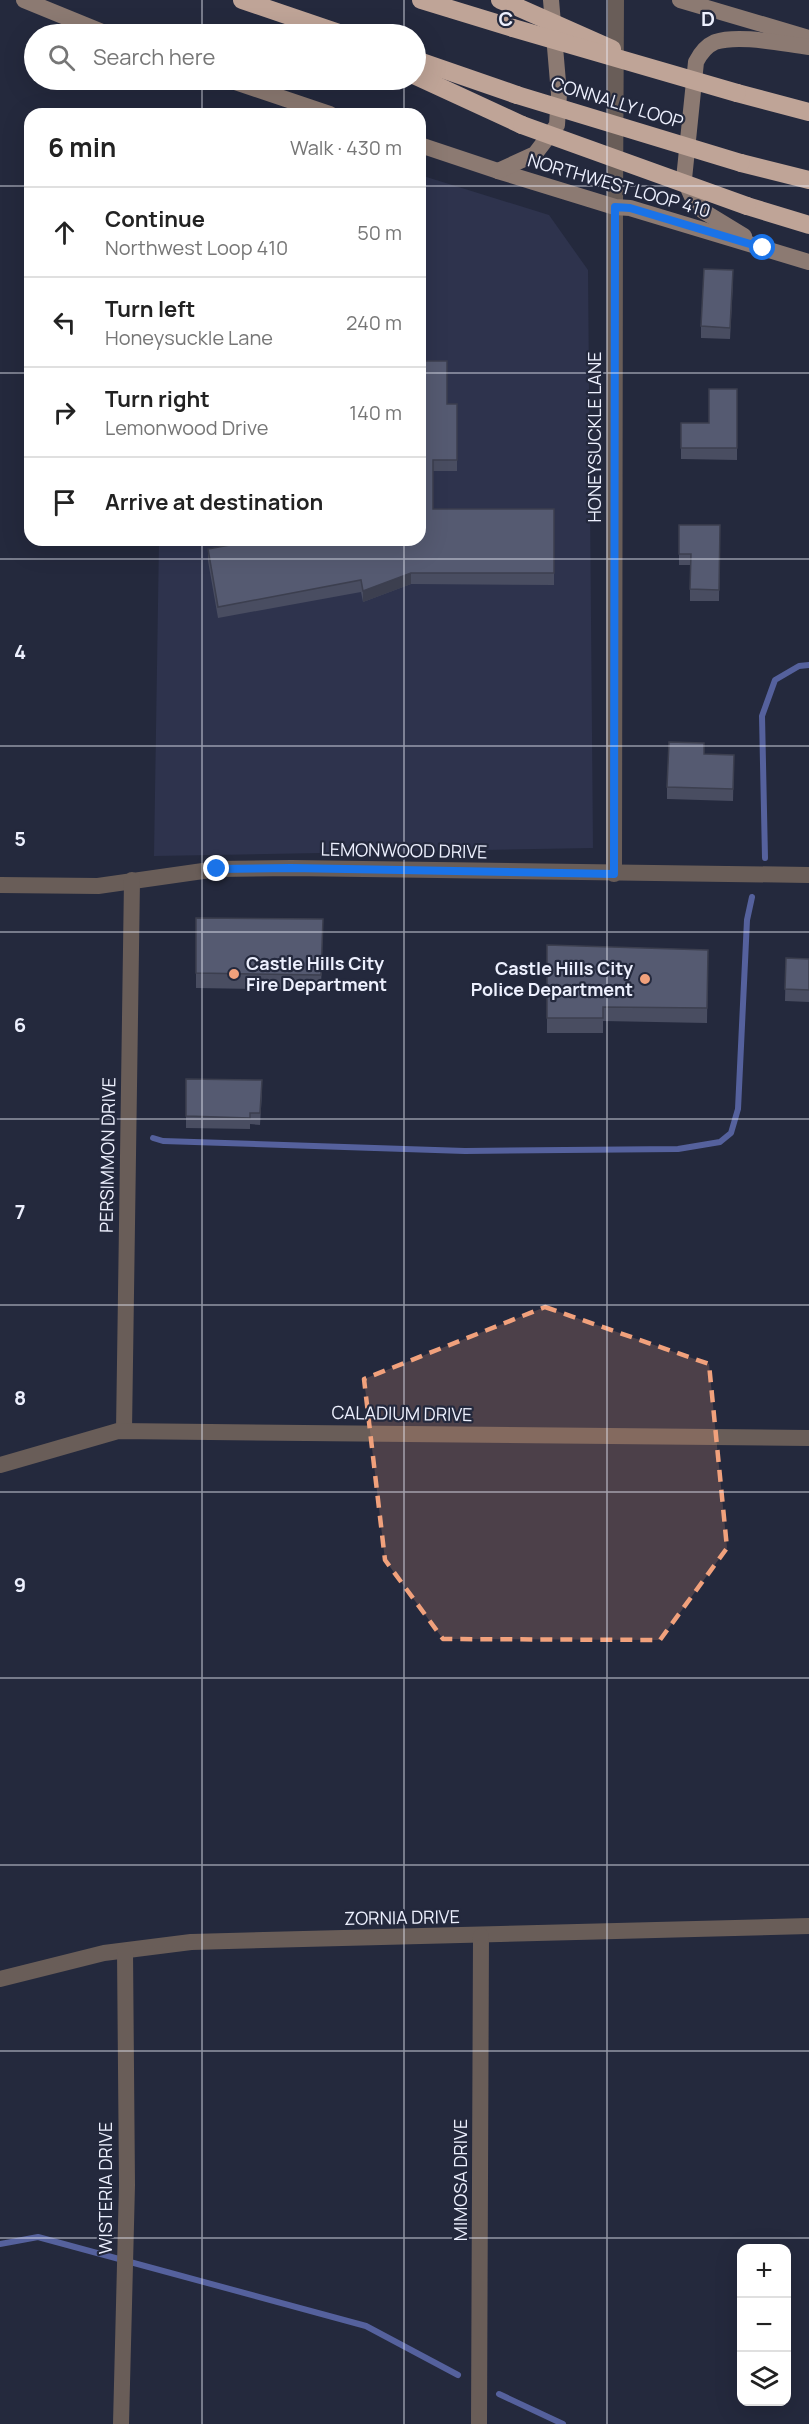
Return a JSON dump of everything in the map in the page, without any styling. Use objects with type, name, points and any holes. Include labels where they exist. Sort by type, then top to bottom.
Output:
[{"type":"highway","points":[[242,0],[313,24]]},
{"type":"highway","points":[[421,0],[657,71],[809,112]]},
{"type":"highway","points":[[507,3],[587,36],[657,71]]},
{"type":"highway","points":[[273,10],[303,24]]},
{"type":"highway","name":"CONNALLY LOOP","points":[[426,63],[518,95],[741,163],[809,180]]},
{"type":"highway","points":[[426,81],[522,125],[747,206],[809,225]]},
{"type":"main road","points":[[24,0],[83,24]]},
{"type":"main road","points":[[498,171],[535,154],[557,125],[559,94],[551,0]]},
{"type":"main road","points":[[680,0],[809,38]]},
{"type":"main road","points":[[763,248],[703,211],[692,197],[684,179],[696,62],[702,51],[714,42],[739,39],[809,47]]},
{"type":"main road","points":[[259,90],[312,108]]},
{"type":"main road","name":"NORTHWEST LOOP 410","points":[[426,147],[615,207],[630,208],[809,262]]},
{"type":"street","name":"HONEYSUCKLE LANE","points":[[614,874],[616,0]]},
{"type":"street","name":"LEMONWOOD DRIVE","points":[[0,885],[98,886],[217,869],[291,868],[809,875]]},
{"type":"street","name":"PERSIMMON DRIVE","points":[[124,1431],[132,880]]},
{"type":"street","name":"CALADIUM DRIVE","points":[[0,1465],[124,1431],[809,1438]]},
{"type":"street","name":"ZORNIA DRIVE","points":[[0,1979],[105,1953],[192,1942],[809,1926]]},
{"type":"street","name":"MIMOSA DRIVE","points":[[479,2424],[481,1936]]},
{"type":"street","name":"WISTERIA DRIVE","points":[[121,2424],[126,2231],[125,1952]]},
{"type":"highlighted area","points":[[545,1307],[709,1364],[727,1548],[660,1640],[443,1639],[385,1560],[364,1379]]},
{"type":"shaded area","points":[[426,177],[549,215],[588,270],[593,848],[154,856],[159,546],[426,546]]},
{"type":"building","points":[[704,269],[733,270],[730,328],[701,326]]},
{"type":"building","points":[[426,361],[447,361],[447,404],[457,404],[457,460],[433,460],[433,509],[554,509],[554,573],[411,573],[363,591],[361,580],[218,607],[208,549],[224,546],[426,546]]},
{"type":"building","points":[[709,389],[737,389],[737,448],[681,448],[681,423],[709,423]]},
{"type":"building","points":[[679,525],[720,525],[719,590],[690,589],[691,554],[679,554]]},
{"type":"building","points":[[669,742],[704,743],[704,754],[734,755],[733,789],[667,787]]},
{"type":"building","points":[[196,918],[323,919],[321,975],[196,973]]},
{"type":"building","points":[[547,945],[708,950],[707,1008],[603,1007],[603,1018],[547,1018]]},
{"type":"building","points":[[786,958],[809,959],[809,990],[785,989]]},
{"type":"building","points":[[186,1079],[262,1080],[260,1113],[250,1113],[250,1118],[186,1116]]},
{"type":"waterway","points":[[765,858],[762,716],[775,680],[799,666],[809,665]]},
{"type":"waterway","points":[[153,1138],[163,1141],[465,1151],[678,1149],[720,1142],[731,1133],[738,1109],[747,920],[752,897]]},
{"type":"waterway","points":[[0,2244],[38,2237],[366,2326],[458,2375]]},
{"type":"waterway","points":[[499,2394],[563,2424]]},
{"type":"place","name":"Castle Hills City Fire Department","points":[[234,974]]},
{"type":"place","name":"Castle Hills City Police Department","points":[[645,979]]},
{"type":"route","points":[[217,869],[291,868],[614,874],[615,207],[630,208],[763,248]]}]
